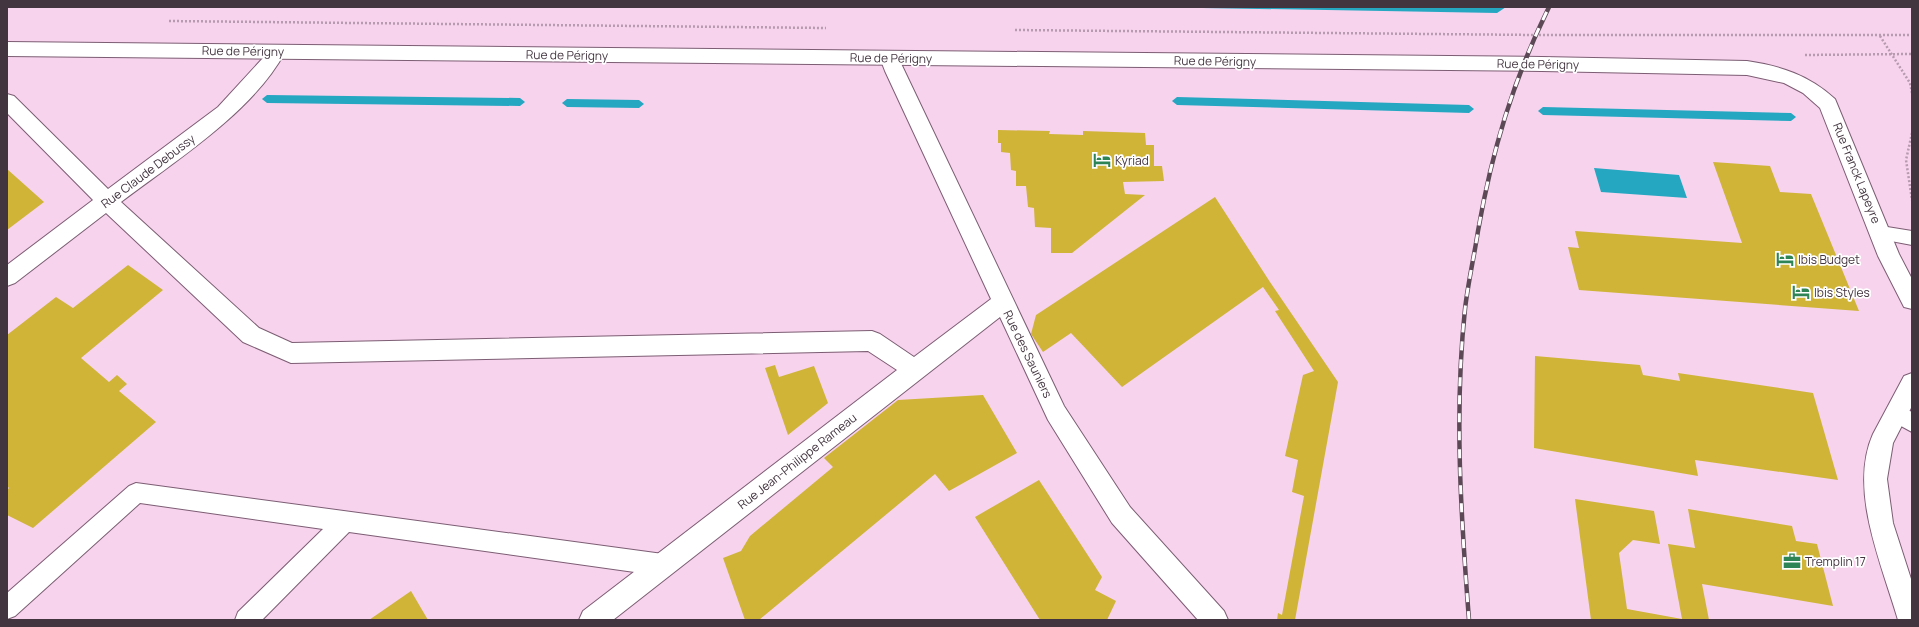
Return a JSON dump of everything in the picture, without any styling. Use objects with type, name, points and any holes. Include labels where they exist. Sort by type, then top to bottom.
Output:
[{"type":"street","name":"Rue de Périgny","points":[[7,49],[1542,64],[1747,68],[1774,72]]},
{"type":"street","name":"Rue Claude Debussy","points":[[7,277],[225,112],[270,63],[276,52]]},
{"type":"street","name":"Rue des Sauniers","points":[[889,58],[1056,413],[1121,514],[1215,620]]},
{"type":"street","name":"Rue Franck Lapeyre","points":[[1774,72],[1798,80],[1815,91],[1828,104],[1889,256],[1912,300]]},
{"type":"street","points":[[7,101],[107,201],[251,335],[291,353],[872,341],[916,370]]},
{"type":"street","name":"Rue Jean-Philippe Rameau","points":[[592,620],[1003,302]]},
{"type":"street","points":[[1911,620],[1881,523],[1875,479],[1881,442],[1904,419],[1912,382]]},
{"type":"lane","points":[[1881,233],[1912,238]]},
{"type":"lane","points":[[7,608],[136,493],[663,565]]},
{"type":"lane","points":[[246,620],[345,522]]},
{"type":"path","points":[[166,21],[831,28]]},
{"type":"path","points":[[1013,30],[1534,35],[1912,36]]},
{"type":"path","points":[[1880,35],[1910,83],[1912,93]]},
{"type":"path","points":[[1912,133],[1906,160],[1912,200]]},
{"type":"water","points":[[1146,7],[1506,7],[1497,13]]},
{"type":"water","points":[[1594,168],[1679,175],[1687,198],[1601,192]]},
{"type":"building","points":[[998,130],[1050,131],[1049,134],[1083,135],[1083,131],[1145,133],[1146,145],[1154,145],[1154,166],[1162,166],[1164,181],[1123,182],[1125,194],[1145,195],[1072,253],[1051,253],[1051,228],[1035,227],[1034,208],[1028,207],[1026,186],[1016,186],[1016,171],[1011,170],[1010,153],[1001,152],[1001,143],[998,143]]},
{"type":"building","points":[[1713,162],[1770,166],[1780,192],[1811,194],[1859,311],[1579,290],[1568,247],[1579,248],[1575,231],[1742,243]]},
{"type":"building","points":[[7,169],[44,202],[7,230]]},
{"type":"building","points":[[1215,197],[1270,282],[1338,382],[1295,620],[1277,620],[1278,613],[1282,615],[1304,496],[1292,492],[1298,460],[1285,456],[1303,375],[1314,371],[1275,311],[1279,310],[1263,287],[1122,387],[1071,333],[1043,352],[1031,334],[1036,315]]},
{"type":"building","points":[[128,265],[163,290],[81,358],[109,382],[117,375],[127,384],[119,391],[156,422],[33,528],[7,515],[7,490],[9,488],[7,486],[7,335],[56,297],[73,308]]},
{"type":"building","points":[[1535,356],[1640,365],[1643,375],[1680,381],[1678,373],[1813,393],[1838,480],[1695,460],[1698,476],[1534,448]]},
{"type":"building","points":[[775,365],[779,377],[814,366],[828,403],[788,435],[765,368]]},
{"type":"building","points":[[983,395],[1017,453],[949,491],[935,474],[759,620],[745,620],[723,558],[741,551],[750,536],[833,467],[824,458],[898,400]]},
{"type":"building","points":[[1039,480],[1102,577],[1095,590],[1116,601],[1107,620],[1040,620],[975,517]]},
{"type":"building","points":[[1575,499],[1654,511],[1660,544],[1633,540],[1619,553],[1627,609],[1682,619],[1668,544],[1695,548],[1688,509],[1792,526],[1796,541],[1817,544],[1833,606],[1702,584],[1709,620],[1591,620]]},
{"type":"building","points":[[411,591],[428,620],[369,620]]},
{"type":"waterway","points":[[267,99],[520,102]]},
{"type":"waterway","points":[[1177,101],[1469,109]]},
{"type":"waterway","points":[[567,103],[639,104]]},
{"type":"waterway","points":[[1543,111],[1791,117]]},
{"type":"railway","points":[[1469,620],[1463,542],[1459,426],[1462,348],[1466,299],[1478,231],[1497,144],[1514,89],[1536,34],[1549,7]]},
{"type":"place","name":"Kyriad","points":[[1102,160]]},
{"type":"place","name":"Ibis Budget","points":[[1785,259]]},
{"type":"place","name":"Ibis Styles","points":[[1801,292]]},
{"type":"place","name":"Tremplin 17","points":[[1792,561]]}]
